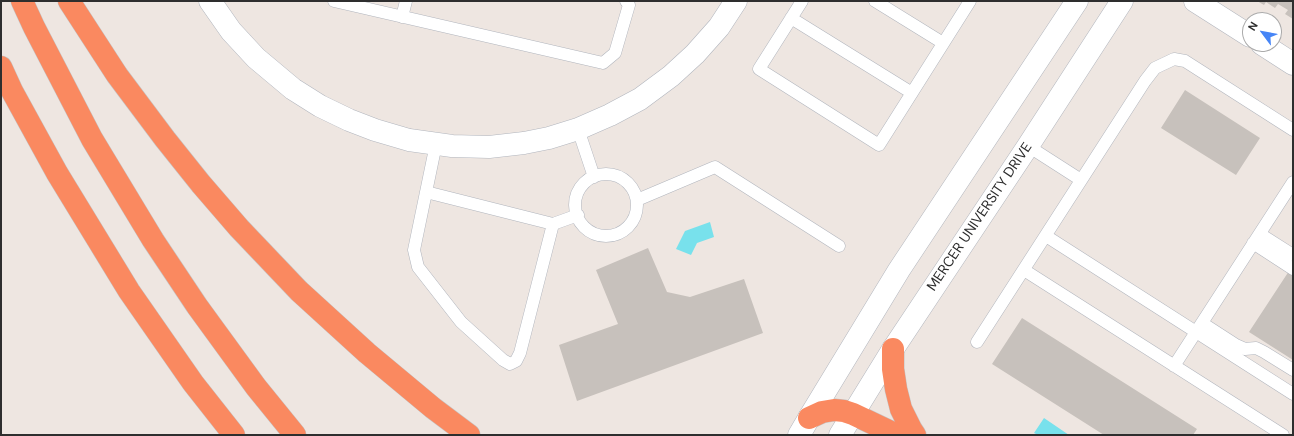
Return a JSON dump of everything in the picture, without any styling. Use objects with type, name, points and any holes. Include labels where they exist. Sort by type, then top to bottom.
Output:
[{"type":"highway","points":[[22,1],[92,139],[153,240],[197,306],[256,387],[295,435]]},
{"type":"highway","points":[[69,1],[118,75],[160,133],[239,228],[299,291],[367,353],[433,408],[469,435]]},
{"type":"highway","points":[[1,67],[12,91],[57,173],[129,291],[192,383],[234,435]]},
{"type":"highway","points":[[893,349],[893,370],[901,409],[915,435]]},
{"type":"highway","points":[[804,426],[822,412],[834,410],[853,414],[897,435]]},
{"type":"street","points":[[210,1],[231,31],[256,58],[293,89],[320,106],[369,128],[409,140],[452,146],[489,147],[550,138],[578,129],[610,115],[640,98],[671,76],[695,54],[719,27],[736,1]]},
{"type":"street","points":[[804,426],[899,270],[1077,1]]},
{"type":"street","name":"MERCER UNIVERSITY DRIVE","points":[[840,435],[893,349],[1122,1]]},
{"type":"street","points":[[1195,1],[1242,31]]},
{"type":"street","points":[[1274,52],[1293,64]]},
{"type":"lane","points":[[334,1],[603,63],[615,52],[629,5],[626,1]]},
{"type":"lane","points":[[402,17],[406,1]]},
{"type":"lane","points":[[802,1],[759,69],[879,145],[970,1]]},
{"type":"lane","points":[[875,1],[943,43]]},
{"type":"lane","points":[[792,18],[912,93]]},
{"type":"lane","points":[[977,342],[1145,81],[1155,68],[1174,59],[1185,61],[1293,130]]},
{"type":"lane","points":[[578,129],[594,177]]},
{"type":"lane","points":[[436,144],[414,250],[418,267],[461,322],[502,360],[510,364],[516,361],[520,353],[553,224]]},
{"type":"lane","points":[[1028,146],[1081,180]]},
{"type":"lane","points":[[637,200],[715,167],[839,246]]},
{"type":"lane","points":[[602,174],[613,175],[622,179],[633,190],[637,200],[636,212],[632,222],[626,229],[617,234],[606,236],[596,235],[587,230],[580,222],[576,210],[576,200],[579,191],[585,183],[602,174]]},
{"type":"lane","points":[[1174,366],[1293,182]]},
{"type":"lane","points":[[426,192],[553,224],[578,216]]},
{"type":"lane","points":[[1046,236],[1199,328],[1293,394]]},
{"type":"lane","points":[[1257,238],[1293,255]]},
{"type":"lane","points":[[1257,238],[1293,269]]},
{"type":"lane","points":[[1024,270],[1283,435]]},
{"type":"lane","points":[[1199,328],[1236,346],[1245,349],[1256,348],[1293,370]]},
{"type":"water","points":[[710,222],[714,237],[697,243],[691,255],[676,249],[685,231]]},
{"type":"water","points":[[1044,418],[1069,435],[1038,435],[1034,433]]},
{"type":"building","points":[[1257,1],[1293,1],[1293,19],[1285,14],[1288,10],[1278,4],[1275,8],[1266,2],[1264,5]]},
{"type":"building","points":[[1185,90],[1260,138],[1236,175],[1161,128]]},
{"type":"building","points":[[648,248],[667,292],[690,297],[744,279],[763,333],[577,401],[559,345],[618,324],[596,270]]},
{"type":"building","points":[[1289,271],[1293,273],[1293,360],[1249,332]]},
{"type":"building","points":[[1022,318],[1197,429],[1193,435],[1104,435],[992,364]]}]
